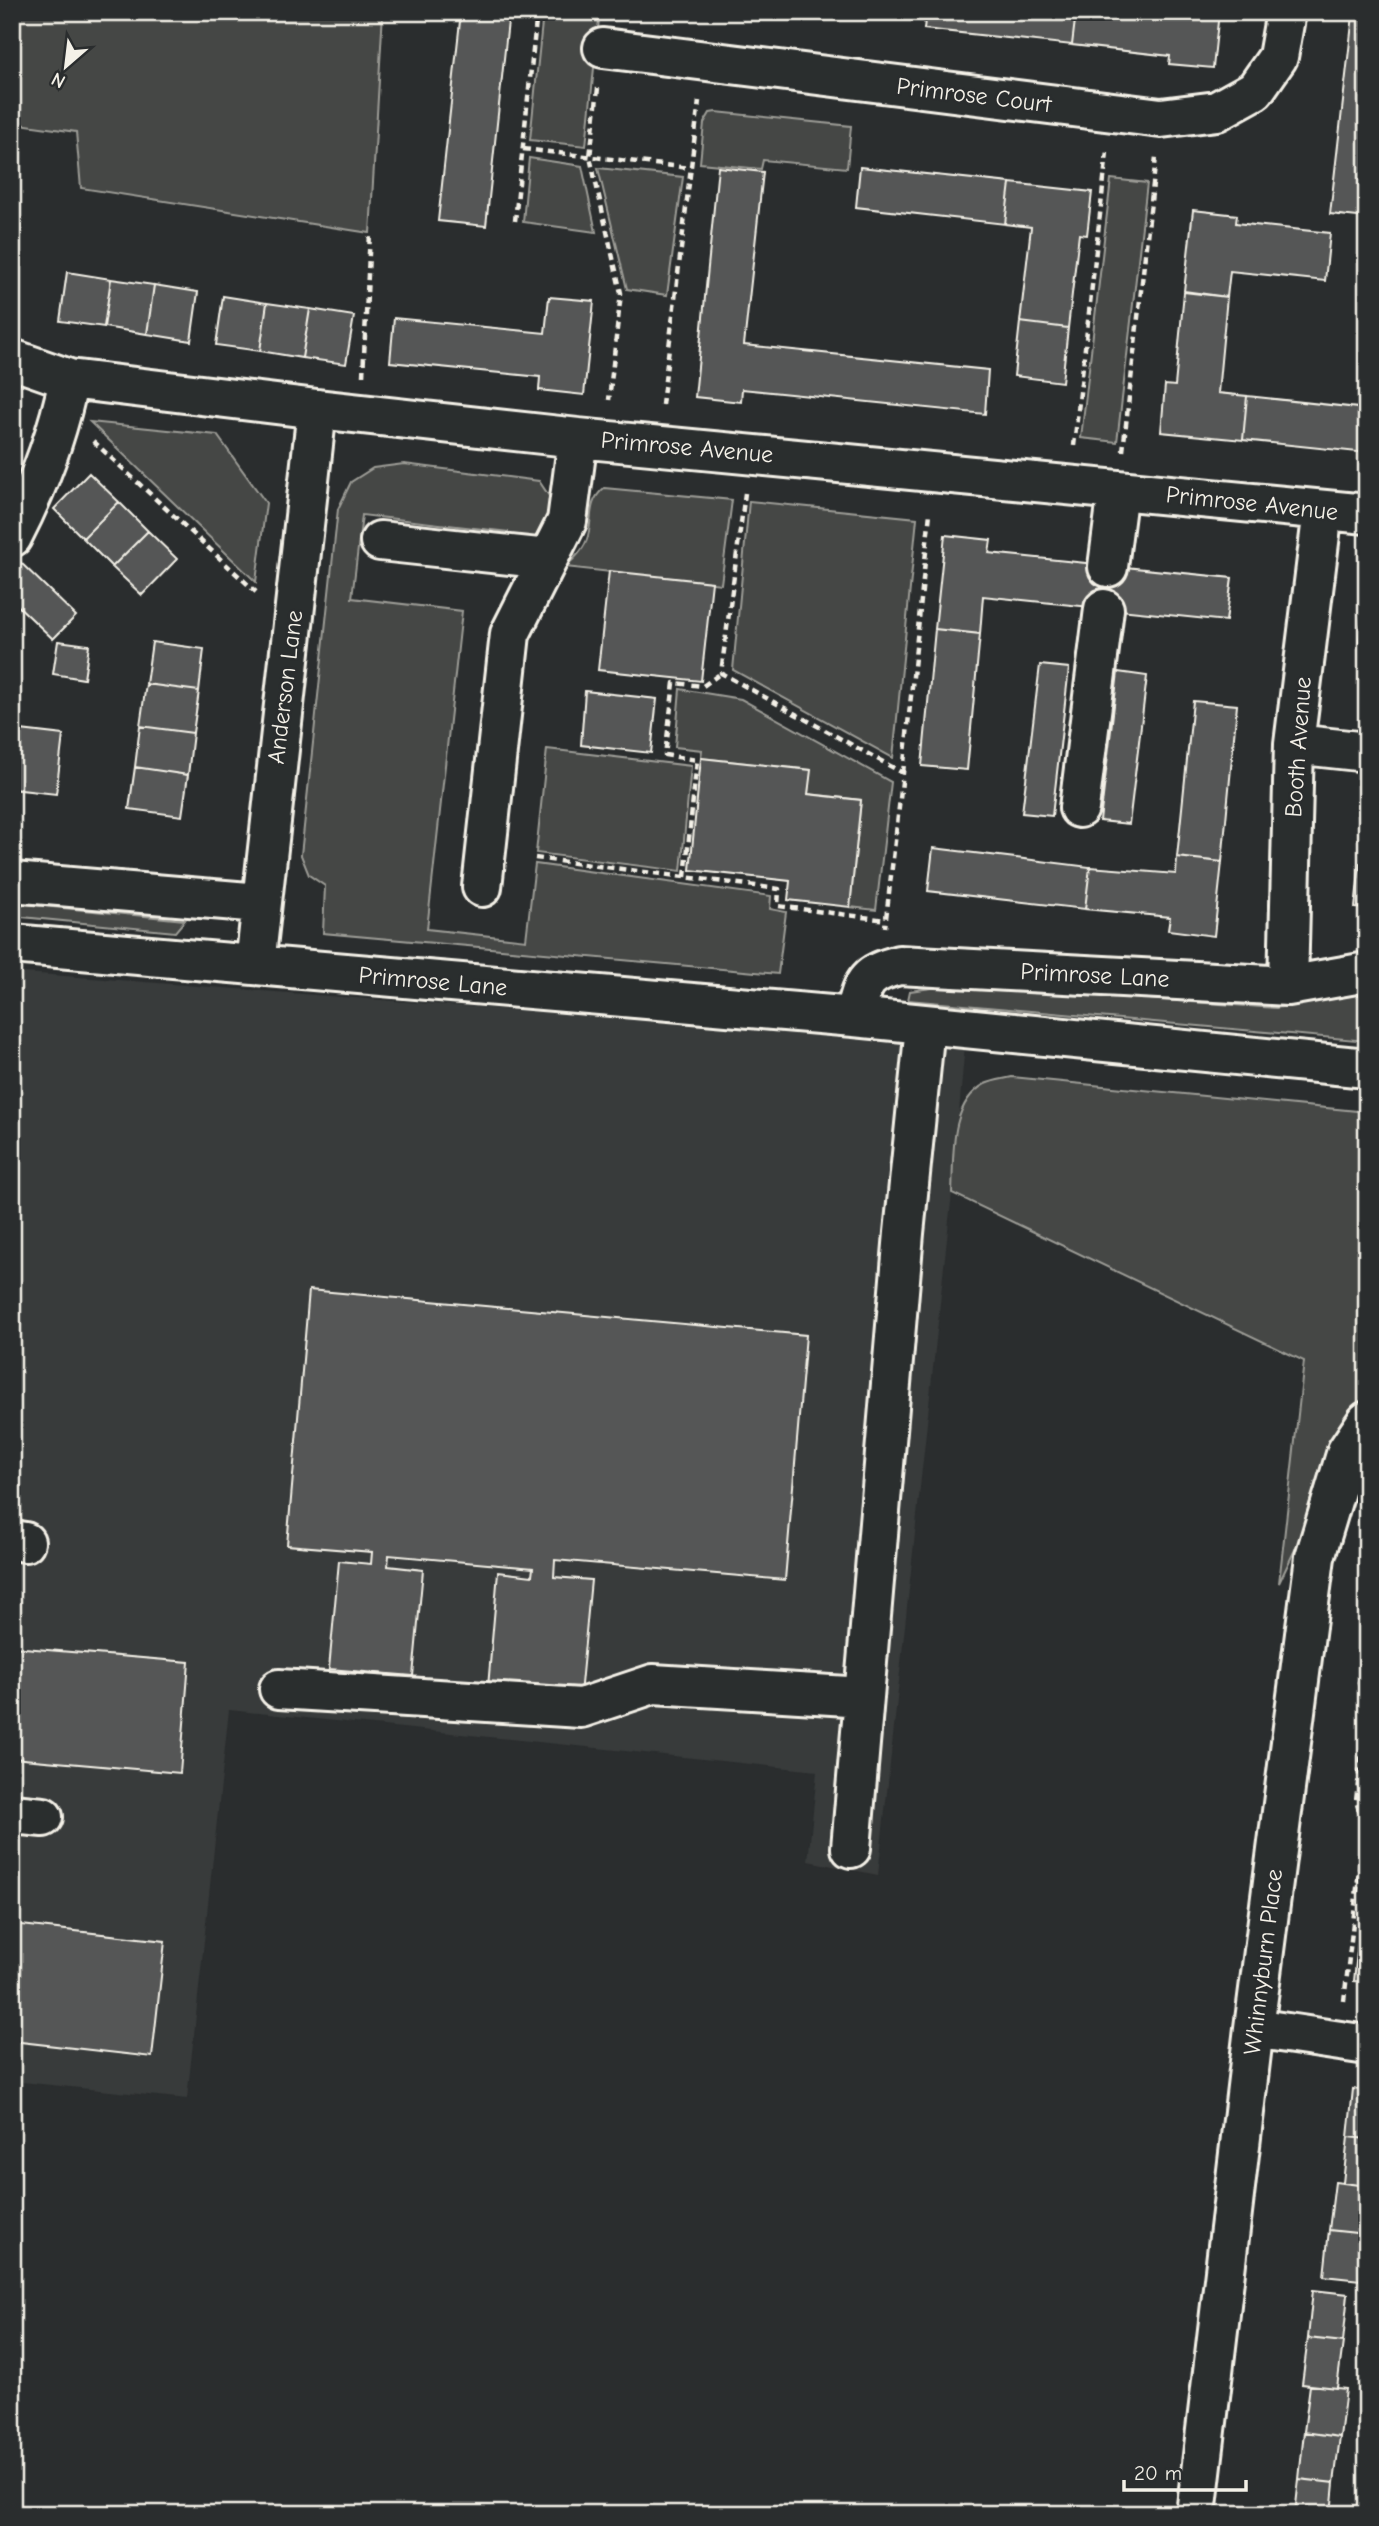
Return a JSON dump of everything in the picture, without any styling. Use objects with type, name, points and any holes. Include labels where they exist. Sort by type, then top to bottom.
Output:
[{"type":"street","name":"Primrose Court","points":[[603,48],[1161,118],[1217,111],[1255,90],[1278,57],[1286,12]]},
{"type":"street","name":"Primrose Avenue","points":[[12,359],[66,396],[317,410],[1367,514]]},
{"type":"street","points":[[12,537],[32,500],[66,396]]},
{"type":"street","name":"Anderson Lane","points":[[255,965],[317,410]]},
{"type":"street","points":[[482,887],[510,634],[567,521],[591,439]]},
{"type":"street","points":[[1108,567],[1118,490]]},
{"type":"street","name":"Booth Avenue","points":[[1288,986],[1294,744],[1323,510]]},
{"type":"street","points":[[380,541],[548,559]]},
{"type":"street","points":[[1079,808],[1104,609]]},
{"type":"street","points":[[1294,744],[1367,752]]},
{"type":"street","points":[[12,882],[260,904]]},
{"type":"street","name":"Primrose Lane","points":[[12,944],[854,1017],[1367,1068]]},
{"type":"street","name":"Primrose Lane","points":[[880,970],[899,965],[1288,986],[1367,972]]},
{"type":"street","points":[[854,1017],[864,982],[880,970]]},
{"type":"street","points":[[851,1847],[904,1233],[925,1026]]},
{"type":"street","name":"Whinnyburn Place","points":[[1196,2514],[1254,2028],[1315,1557],[1347,1451],[1367,1421]]},
{"type":"street","points":[[279,1689],[581,1708],[653,1684],[864,1697]]},
{"type":"street","points":[[1254,2028],[1353,2043]]},
{"type":"path","points":[[515,221],[537,12]]},
{"type":"path","points":[[657,444],[705,61]]},
{"type":"path","points":[[1069,485],[1112,112]]},
{"type":"path","points":[[1118,490],[1161,118]]},
{"type":"path","points":[[523,149],[690,168]]},
{"type":"path","points":[[590,157],[621,293],[591,439]]},
{"type":"path","points":[[360,414],[370,233]]},
{"type":"path","points":[[66,396],[292,626]]},
{"type":"path","points":[[685,877],[697,760],[665,755],[674,683],[703,686],[721,673],[750,453]]},
{"type":"path","points":[[880,970],[934,471]]},
{"type":"path","points":[[721,673],[903,773]]},
{"type":"path","points":[[535,858],[779,889],[778,906],[886,920]]},
{"type":"path","points":[[1353,2043],[1364,1827],[1356,1801],[1367,1701],[1359,1683],[1367,1621]]},
{"type":"shaded area","points":[[12,12],[383,12],[370,233],[81,188],[76,132],[12,123]]},
{"type":"shaded area","points":[[543,13],[599,19],[586,146],[530,140]]},
{"type":"shaded area","points":[[710,113],[851,126],[847,168],[763,160],[761,169],[700,163],[704,123]]},
{"type":"shaded area","points":[[529,158],[582,166],[596,232],[523,222]]},
{"type":"shaded area","points":[[598,168],[683,177],[667,295],[627,289]]},
{"type":"shaded area","points":[[1111,179],[1147,183],[1117,442],[1081,438]]},
{"type":"shaded area","points":[[90,422],[217,435],[266,503],[256,582]]},
{"type":"shaded area","points":[[404,464],[539,481],[553,502],[538,547],[506,547],[508,532],[362,515],[352,598],[462,611],[427,929],[526,940],[535,864],[771,896],[770,909],[786,912],[778,974],[323,933],[325,886],[309,875],[301,855],[338,509],[351,482],[373,468]]},
{"type":"shaded area","points":[[604,488],[732,500],[721,584],[565,567],[585,545],[595,499]]},
{"type":"shaded area","points":[[749,501],[917,518],[893,758],[733,670]]},
{"type":"shaded area","points":[[680,689],[741,699],[891,782],[876,910],[850,907],[861,800],[808,794],[810,770],[701,758],[702,750],[675,747]]},
{"type":"shaded area","points":[[547,749],[691,766],[681,871],[536,853]]},
{"type":"shaded area","points":[[12,903],[185,920],[175,932],[12,916]]},
{"type":"shaded area","points":[[12,972],[965,1044],[952,1193],[878,1875],[808,1861],[817,1771],[229,1710],[187,2099],[12,2081]]},
{"type":"shaded area","points":[[953,985],[1276,1008],[1367,991],[1367,1041],[908,1000],[910,991]]},
{"type":"shaded area","points":[[1012,1077],[1367,1112],[1367,1399],[1279,1583],[1304,1361],[952,1193],[955,1133],[965,1105],[973,1093],[985,1084]]},
{"type":"building","points":[[461,12],[509,12],[486,226],[438,221]]},
{"type":"building","points":[[926,12],[1076,12],[1072,45],[924,29]]},
{"type":"building","points":[[1076,12],[1219,12],[1213,68],[1169,64],[1170,56],[1072,45]]},
{"type":"building","points":[[1353,15],[1367,17],[1367,218],[1330,214]]},
{"type":"building","points":[[718,167],[763,172],[744,345],[988,370],[985,414],[742,389],[741,402],[695,397]]},
{"type":"building","points":[[860,167],[1010,183],[1005,224],[856,207]]},
{"type":"building","points":[[1010,183],[1092,192],[1087,235],[1079,234],[1068,328],[1020,322],[1031,227],[1005,224]]},
{"type":"building","points":[[1193,210],[1237,215],[1236,223],[1330,233],[1325,281],[1230,271],[1227,297],[1184,291]]},
{"type":"building","points":[[67,272],[111,279],[104,327],[60,321]]},
{"type":"building","points":[[111,279],[154,285],[147,334],[104,327]]},
{"type":"building","points":[[154,285],[198,292],[191,341],[147,334]]},
{"type":"building","points":[[1184,292],[1227,297],[1218,393],[1247,396],[1243,440],[1161,432],[1165,385],[1175,386]]},
{"type":"building","points":[[223,296],[267,303],[260,351],[216,345]]},
{"type":"building","points":[[549,297],[594,301],[584,395],[539,390],[540,377],[390,362],[394,318],[545,333]]},
{"type":"building","points":[[267,303],[310,309],[302,358],[260,351]]},
{"type":"building","points":[[310,309],[354,316],[346,364],[302,358]]},
{"type":"building","points":[[1020,322],[1068,328],[1062,382],[1014,376]]},
{"type":"building","points":[[1247,396],[1367,409],[1367,453],[1243,440]]},
{"type":"building","points":[[89,473],[119,502],[83,538],[54,509]]},
{"type":"building","points":[[119,502],[148,531],[112,567],[83,538]]},
{"type":"building","points":[[148,531],[177,559],[142,595],[112,567]]},
{"type":"building","points":[[945,535],[991,540],[989,553],[1232,578],[1226,621],[983,596],[980,634],[935,629]]},
{"type":"building","points":[[18,560],[76,616],[53,639],[12,600],[12,566]]},
{"type":"building","points":[[609,571],[712,582],[701,681],[598,670]]},
{"type":"building","points":[[1364,596],[1367,596],[1367,641],[1359,641]]},
{"type":"building","points":[[935,629],[980,634],[967,770],[922,766]]},
{"type":"building","points":[[58,641],[89,645],[84,679],[53,674]]},
{"type":"building","points":[[152,642],[204,649],[199,691],[146,684]]},
{"type":"building","points":[[1040,665],[1069,668],[1052,816],[1022,813]]},
{"type":"building","points":[[1118,672],[1147,676],[1129,824],[1100,821]]},
{"type":"building","points":[[1367,673],[1367,737],[1361,736]]},
{"type":"building","points":[[146,684],[199,691],[193,733],[140,726]]},
{"type":"building","points":[[585,691],[657,699],[651,753],[581,745]]},
{"type":"building","points":[[1193,701],[1237,705],[1222,862],[1177,857]]},
{"type":"building","points":[[140,726],[193,733],[188,775],[135,767]]},
{"type":"building","points":[[12,729],[63,735],[56,794],[12,789]]},
{"type":"building","points":[[701,758],[811,770],[808,794],[861,800],[850,907],[788,900],[790,881],[690,870]]},
{"type":"building","points":[[135,767],[188,775],[182,816],[129,809]]},
{"type":"building","points":[[933,848],[1090,867],[1085,909],[928,891]]},
{"type":"building","points":[[1177,857],[1222,862],[1214,936],[1168,930],[1170,917],[1085,909],[1090,867],[1176,874]]},
{"type":"building","points":[[1360,863],[1367,863],[1367,909],[1355,908]]},
{"type":"building","points":[[309,1290],[806,1335],[785,1580],[555,1560],[554,1577],[591,1580],[580,1695],[488,1687],[498,1572],[532,1576],[533,1568],[389,1555],[388,1566],[423,1570],[413,1676],[329,1669],[339,1561],[371,1564],[372,1552],[287,1545]]},
{"type":"building","points":[[12,1647],[189,1662],[180,1773],[12,1758]]},
{"type":"building","points":[[1367,1868],[1367,1925],[1360,1924]]},
{"type":"building","points":[[12,1924],[165,1941],[152,2057],[12,2041]]},
{"type":"building","points":[[1360,1924],[1367,1925],[1367,1982],[1354,1981]]},
{"type":"building","points":[[1353,2089],[1367,2091],[1367,2139],[1348,2137]]},
{"type":"building","points":[[1348,2137],[1367,2139],[1367,2186],[1343,2183]]},
{"type":"building","points":[[1335,2182],[1367,2186],[1365,2234],[1329,2230]]},
{"type":"building","points":[[1329,2230],[1365,2234],[1360,2280],[1324,2276]]},
{"type":"building","points":[[1313,2290],[1348,2294],[1343,2342],[1308,2338]]},
{"type":"building","points":[[1308,2338],[1343,2342],[1337,2388],[1302,2384]]},
{"type":"building","points":[[1310,2385],[1346,2389],[1340,2437],[1304,2432]]},
{"type":"building","points":[[1304,2432],[1340,2437],[1334,2483],[1299,2479]]},
{"type":"building","points":[[1299,2479],[1334,2483],[1331,2514],[1295,2514]]}]
